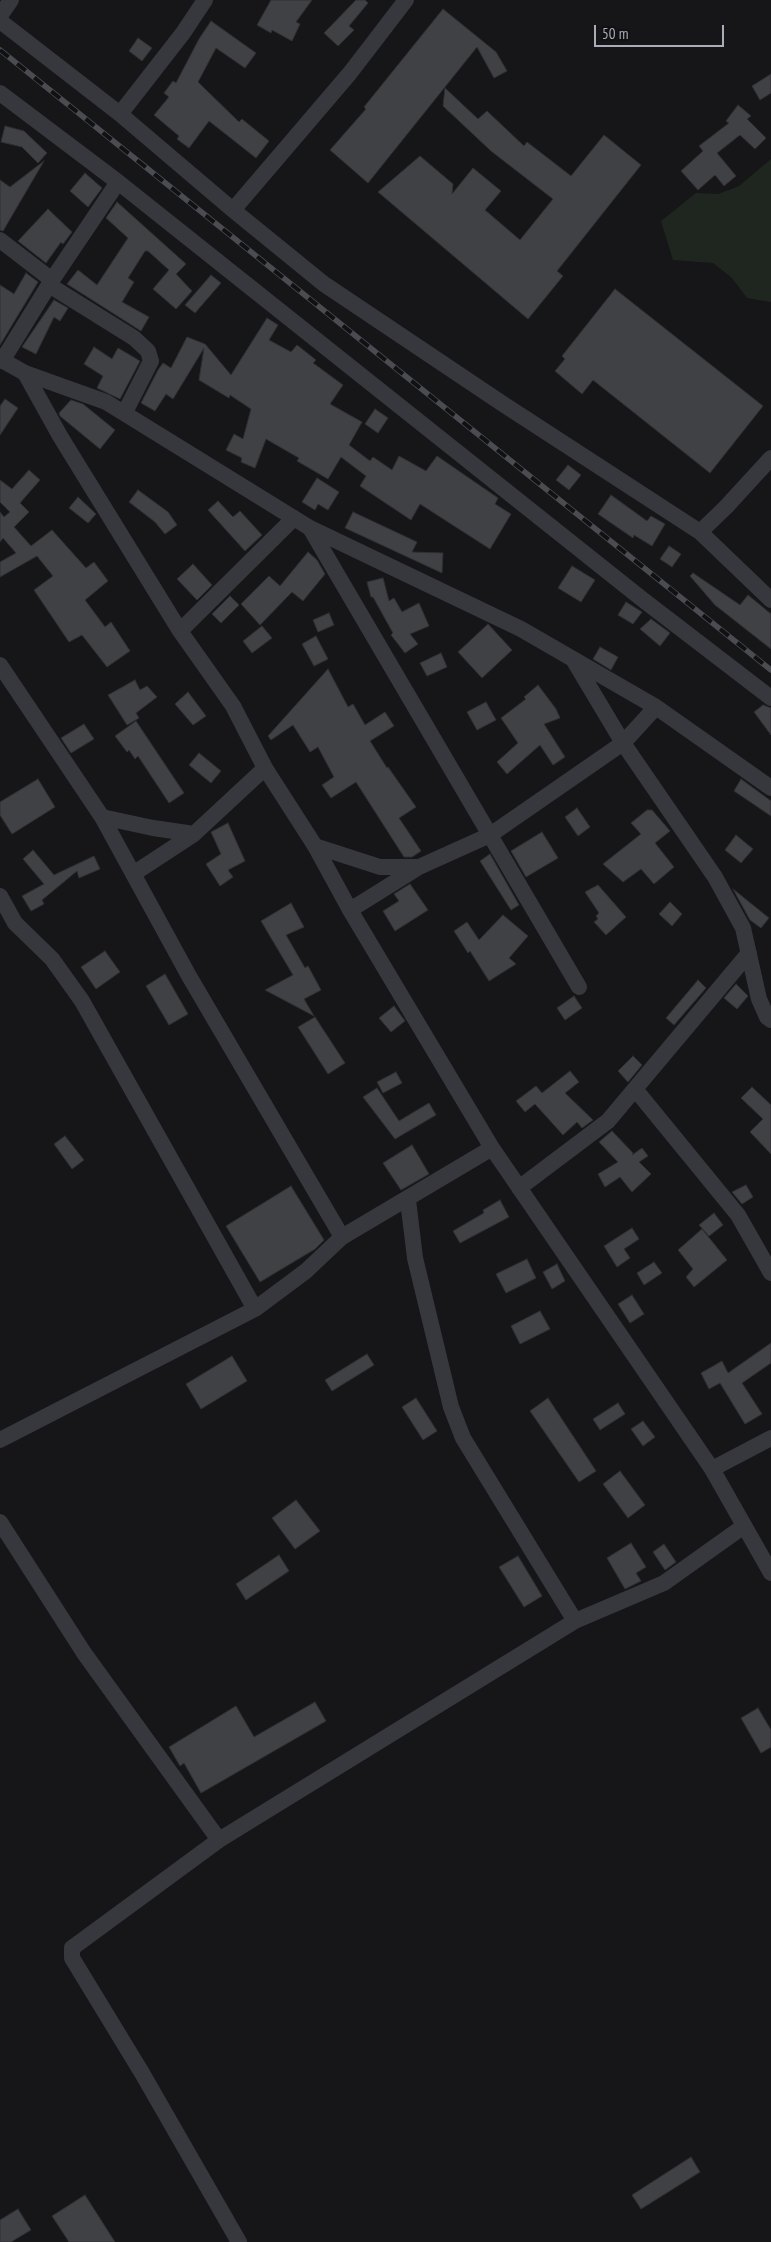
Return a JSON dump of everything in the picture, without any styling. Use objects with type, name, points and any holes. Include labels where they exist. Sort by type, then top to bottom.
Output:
[{"type":"street","points":[[0,16],[11,0]]},
{"type":"street","points":[[120,114],[183,33],[205,0]]},
{"type":"street","points":[[232,210],[350,73],[406,0]]},
{"type":"street","points":[[0,21],[120,114],[232,210],[324,284],[503,404],[700,532],[771,600]]},
{"type":"street","points":[[0,93],[118,182],[642,599],[771,698]]},
{"type":"street","points":[[118,182],[1,360],[25,373],[106,402],[310,528],[521,629],[656,707],[771,788]]},
{"type":"street","points":[[0,240],[51,283],[134,338],[148,351],[151,361],[125,412]]},
{"type":"street","points":[[25,373],[60,436],[180,631],[233,706],[265,768],[315,846],[350,910],[492,1148],[712,1469],[771,1574]]},
{"type":"street","points":[[700,532],[771,458]]},
{"type":"street","points":[[180,631],[294,518]]},
{"type":"street","points":[[310,528],[579,987]]},
{"type":"street","points":[[573,659],[623,743],[715,877],[742,928],[759,999],[771,1020]]},
{"type":"street","points":[[0,665],[102,817],[189,976],[342,1237]]},
{"type":"street","points":[[350,910],[419,867],[490,835],[623,743],[656,707]]},
{"type":"street","points":[[133,874],[194,834],[265,768]]},
{"type":"street","points":[[102,817],[153,828],[194,834]]},
{"type":"street","points":[[315,846],[380,867],[419,867]]},
{"type":"street","points":[[0,896],[15,923],[52,960],[82,1001],[255,1309]]},
{"type":"street","points":[[519,1188],[608,1121],[749,953]]},
{"type":"street","points":[[635,1089],[738,1215],[771,1273]]},
{"type":"street","points":[[0,1440],[255,1309],[306,1271],[342,1237],[408,1200],[492,1148]]},
{"type":"street","points":[[408,1200],[415,1258],[451,1407],[463,1438],[575,1621]]},
{"type":"street","points":[[712,1469],[771,1438]]},
{"type":"street","points":[[0,1522],[84,1653],[218,1840]]},
{"type":"street","points":[[239,2242],[71,1953],[72,1948],[218,1840],[575,1621],[664,1583],[744,1526]]},
{"type":"shaded area","points":[[771,159],[771,302],[747,298],[732,278],[713,263],[673,260],[661,221],[696,193],[718,194],[739,186]]},
{"type":"building","points":[[271,0],[312,0],[296,22],[300,24],[292,41],[272,30],[271,33],[257,25]]},
{"type":"building","points":[[356,0],[365,0],[368,3],[349,26],[354,30],[338,46],[324,33]]},
{"type":"building","points":[[443,9],[496,52],[507,71],[494,78],[477,47],[368,183],[330,150],[366,109],[364,107]]},
{"type":"building","points":[[211,21],[256,53],[245,68],[216,48],[198,82],[239,122],[242,119],[269,141],[256,158],[209,121],[189,148],[177,139],[179,136],[154,115],[169,97],[164,93],[173,81],[176,83],[199,39]]},
{"type":"building","points":[[138,38],[152,48],[142,61],[129,51]]},
{"type":"building","points":[[771,74],[771,93],[760,100],[752,86]]},
{"type":"building","points":[[445,88],[478,119],[487,111],[524,146],[527,142],[571,176],[604,135],[641,165],[557,271],[563,276],[528,319],[378,192],[420,156],[453,184],[452,194],[473,168],[501,191],[485,210],[520,240],[553,199],[491,151],[443,106]]},
{"type":"building","points":[[738,105],[751,116],[747,119],[766,138],[755,149],[740,135],[717,153],[736,176],[724,186],[715,175],[698,190],[681,171],[703,151],[699,146],[729,123],[726,121]]},
{"type":"building","points":[[5,126],[24,131],[47,153],[38,163],[22,147],[1,142]]},
{"type":"building","points":[[44,161],[3,231],[0,230],[0,180],[10,187]]},
{"type":"building","points":[[85,173],[102,188],[88,207],[70,191]]},
{"type":"building","points":[[117,202],[186,264],[176,274],[192,291],[176,309],[153,289],[169,270],[148,251],[145,251],[128,278],[134,282],[122,302],[149,317],[141,331],[67,284],[78,270],[97,285],[128,238],[106,218]]},
{"type":"building","points":[[48,209],[72,232],[63,244],[61,242],[46,263],[18,241]]},
{"type":"building","points":[[26,273],[38,282],[0,345],[0,285],[14,294]]},
{"type":"building","points":[[211,275],[221,283],[195,313],[185,305]]},
{"type":"building","points":[[615,289],[763,406],[710,473],[593,380],[582,394],[555,371],[565,359],[562,356]]},
{"type":"building","points":[[54,300],[68,308],[60,321],[54,317],[36,354],[22,347]]},
{"type":"building","points":[[267,318],[278,325],[269,340],[291,352],[297,345],[316,360],[313,363],[343,385],[330,404],[362,422],[349,445],[370,461],[373,457],[392,470],[399,456],[426,471],[437,456],[498,498],[495,504],[511,514],[490,549],[420,504],[411,520],[360,486],[366,476],[341,457],[328,479],[297,461],[299,458],[266,439],[255,468],[241,462],[242,458],[226,450],[234,434],[243,439],[251,409],[230,395],[229,398],[199,380],[204,348],[173,399],[166,394],[155,411],[141,403],[158,370],[163,363],[171,368],[187,337],[205,344],[231,375]]},
{"type":"building","points":[[94,347],[112,359],[118,348],[140,361],[120,399],[97,388],[103,376],[84,364]]},
{"type":"building","points":[[5,399],[18,408],[0,435],[0,406]]},
{"type":"building","points":[[71,400],[83,404],[115,430],[100,449],[60,416],[59,413]]},
{"type":"building","points":[[375,409],[388,418],[378,433],[365,424]]},
{"type":"building","points":[[568,465],[581,475],[569,490],[556,480]]},
{"type":"building","points":[[29,470],[40,480],[20,503],[29,512],[14,527],[31,546],[52,530],[86,568],[94,562],[108,581],[85,600],[105,627],[111,622],[130,651],[107,667],[82,635],[69,642],[34,590],[53,576],[37,556],[0,577],[0,562],[16,553],[3,538],[0,542],[0,512],[4,517],[10,512],[0,502],[0,480],[12,489]]},
{"type":"building","points":[[317,478],[339,492],[328,510],[318,504],[315,510],[302,502]]},
{"type":"building","points":[[138,490],[168,512],[177,525],[165,534],[155,522],[129,502]]},
{"type":"building","points":[[611,495],[647,521],[651,516],[665,524],[652,546],[634,535],[633,538],[598,514]]},
{"type":"building","points":[[78,497],[96,514],[88,523],[69,508]]},
{"type":"building","points":[[218,501],[233,517],[240,511],[262,535],[245,551],[208,510]]},
{"type":"building","points":[[353,512],[417,542],[412,552],[443,553],[442,573],[345,528]]},
{"type":"building","points":[[669,546],[681,554],[672,567],[660,559]]},
{"type":"building","points":[[308,552],[317,560],[325,574],[303,601],[292,592],[260,625],[241,604],[269,576],[280,586]]},
{"type":"building","points":[[193,564],[212,585],[197,600],[177,579]]},
{"type":"building","points":[[572,566],[595,580],[581,602],[558,588]]},
{"type":"building","points":[[693,573],[740,605],[748,595],[771,614],[771,649],[715,605],[690,576]]},
{"type":"building","points":[[383,578],[389,601],[394,598],[402,612],[419,603],[429,626],[410,634],[418,644],[405,653],[391,635],[393,633],[373,597],[371,597],[367,582]]},
{"type":"building","points":[[230,596],[239,605],[221,623],[212,614]]},
{"type":"building","points":[[626,602],[642,612],[633,624],[618,615]]},
{"type":"building","points":[[329,613],[334,625],[318,632],[313,620]]},
{"type":"building","points":[[651,619],[670,633],[660,646],[640,629]]},
{"type":"building","points":[[488,624],[512,650],[482,678],[458,652]]},
{"type":"building","points":[[262,626],[272,638],[252,653],[243,641]]},
{"type":"building","points":[[316,636],[328,659],[314,666],[302,644]]},
{"type":"building","points":[[600,647],[618,657],[611,670],[593,659]]},
{"type":"building","points":[[441,653],[447,667],[427,676],[420,663]]},
{"type":"building","points":[[328,669],[348,707],[353,704],[365,725],[385,712],[394,726],[370,741],[416,807],[399,818],[421,851],[412,857],[404,857],[356,782],[331,798],[322,785],[334,777],[318,747],[310,752],[293,725],[271,740],[268,736]]},
{"type":"building","points":[[135,680],[140,690],[147,686],[157,697],[136,713],[139,718],[127,725],[108,695]]},
{"type":"building","points":[[538,685],[556,709],[560,718],[544,724],[565,757],[553,765],[540,745],[507,774],[497,762],[518,743],[501,718],[526,699],[524,697]]},
{"type":"building","points":[[188,692],[206,716],[193,725],[175,704]]},
{"type":"building","points":[[486,702],[496,720],[477,730],[467,712]]},
{"type":"building","points":[[763,705],[771,708],[771,735],[754,712]]},
{"type":"building","points":[[136,721],[184,793],[169,803],[138,756],[135,759],[115,736]]},
{"type":"building","points":[[84,724],[94,739],[71,753],[61,738]]},
{"type":"building","points":[[199,753],[221,771],[211,783],[189,765]]},
{"type":"building","points":[[38,779],[55,807],[12,834],[0,815],[0,802]]},
{"type":"building","points":[[741,779],[771,801],[771,816],[734,791]]},
{"type":"building","points":[[577,808],[590,827],[578,836],[565,817]]},
{"type":"building","points":[[647,810],[652,810],[670,831],[655,843],[674,867],[654,884],[641,869],[623,882],[603,864],[641,834],[631,823]]},
{"type":"building","points":[[228,823],[245,861],[228,870],[233,877],[220,886],[206,864],[221,854],[211,832]]},
{"type":"building","points":[[542,832],[558,858],[526,877],[511,851]]},
{"type":"building","points":[[736,835],[753,849],[741,863],[725,850]]},
{"type":"building","points":[[33,850],[54,875],[94,856],[100,869],[79,878],[77,871],[42,900],[44,904],[31,911],[22,896],[44,884],[23,859]]},
{"type":"building","points":[[490,854],[519,905],[511,910],[480,861]]},
{"type":"building","points":[[410,884],[428,910],[395,931],[383,911],[399,901],[394,894]]},
{"type":"building","points":[[598,885],[626,917],[606,935],[594,922],[598,919],[596,916],[599,913],[585,892]]},
{"type":"building","points":[[733,889],[769,918],[761,928],[750,920]]},
{"type":"building","points":[[670,902],[682,914],[672,926],[659,914]]},
{"type":"building","points":[[291,903],[304,927],[286,935],[305,968],[308,966],[321,990],[304,999],[314,1016],[265,990],[293,975],[261,921]]},
{"type":"building","points":[[503,915],[528,936],[509,958],[516,964],[489,981],[470,951],[468,953],[454,931],[467,922],[479,940]]},
{"type":"building","points":[[105,951],[120,972],[96,989],[81,967]]},
{"type":"building","points":[[165,974],[188,1014],[169,1025],[146,986]]},
{"type":"building","points":[[698,980],[706,988],[674,1025],[666,1018]]},
{"type":"building","points":[[736,984],[748,996],[737,1009],[724,998]]},
{"type":"building","points":[[574,996],[582,1008],[565,1020],[557,1008]]},
{"type":"building","points":[[394,1006],[405,1021],[391,1032],[379,1018]]},
{"type":"building","points":[[315,1017],[345,1063],[328,1074],[298,1027]]},
{"type":"building","points":[[633,1056],[642,1065],[628,1082],[618,1071]]},
{"type":"building","points":[[570,1071],[579,1082],[565,1093],[593,1120],[582,1128],[577,1122],[563,1135],[535,1104],[525,1112],[516,1101],[536,1086],[542,1093]]},
{"type":"building","points":[[396,1072],[402,1083],[383,1093],[377,1082]]},
{"type":"building","points":[[752,1087],[771,1105],[771,1154],[750,1132],[763,1119],[741,1098]]},
{"type":"building","points":[[377,1088],[399,1121],[429,1103],[436,1115],[395,1139],[363,1097]]},
{"type":"building","points":[[612,1131],[633,1153],[632,1155],[642,1148],[648,1156],[639,1162],[651,1174],[632,1192],[620,1177],[605,1187],[598,1174],[618,1162],[599,1142]]},
{"type":"building","points":[[65,1136],[84,1160],[72,1169],[54,1144]]},
{"type":"building","points":[[412,1145],[429,1174],[401,1190],[383,1163]]},
{"type":"building","points":[[746,1185],[753,1197],[742,1204],[732,1192]]},
{"type":"building","points":[[291,1186],[324,1240],[315,1249],[260,1282],[226,1226]]},
{"type":"building","points":[[500,1200],[509,1217],[460,1243],[453,1231],[484,1213],[483,1210]]},
{"type":"building","points":[[714,1213],[723,1225],[709,1236],[699,1225]]},
{"type":"building","points":[[632,1228],[639,1239],[624,1249],[630,1258],[617,1267],[604,1246]]},
{"type":"building","points":[[702,1229],[727,1260],[694,1287],[686,1277],[693,1269],[678,1250]]},
{"type":"building","points":[[527,1259],[536,1278],[506,1293],[496,1274]]},
{"type":"building","points":[[654,1262],[662,1273],[644,1285],[637,1273]]},
{"type":"building","points":[[557,1264],[565,1281],[552,1289],[543,1272]]},
{"type":"building","points":[[632,1295],[644,1314],[630,1323],[618,1304]]},
{"type":"building","points":[[540,1311],[550,1329],[520,1344],[511,1326]]},
{"type":"building","points":[[771,1343],[771,1363],[742,1383],[762,1414],[745,1424],[720,1383],[709,1389],[701,1373],[722,1361],[728,1373]]},
{"type":"building","points":[[367,1354],[374,1365],[332,1391],[325,1380]]},
{"type":"building","points":[[232,1356],[247,1381],[201,1409],[186,1384]]},
{"type":"building","points":[[416,1398],[437,1431],[423,1440],[402,1407]]},
{"type":"building","points":[[548,1398],[596,1471],[579,1482],[530,1411]]},
{"type":"building","points":[[618,1403],[625,1414],[600,1430],[593,1419]]},
{"type":"building","points":[[643,1421],[655,1437],[643,1446],[631,1429]]},
{"type":"building","points":[[620,1471],[645,1505],[628,1518],[603,1484]]},
{"type":"building","points":[[296,1500],[320,1531],[295,1549],[272,1518]]},
{"type":"building","points":[[631,1543],[646,1567],[636,1573],[641,1581],[625,1589],[607,1558]]},
{"type":"building","points":[[664,1544],[676,1562],[665,1570],[653,1552]]},
{"type":"building","points":[[279,1555],[289,1571],[246,1600],[236,1584]]},
{"type":"building","points":[[518,1556],[542,1596],[524,1607],[499,1567]]},
{"type":"building","points":[[315,1702],[326,1721],[201,1793],[184,1763],[180,1766],[169,1747],[236,1706],[254,1737]]},
{"type":"building","points":[[758,1708],[771,1730],[771,1747],[761,1753],[741,1718]]},
{"type":"building","points":[[691,2157],[700,2172],[641,2209],[632,2195]]},
{"type":"building","points":[[85,2195],[115,2242],[69,2242],[52,2216]]},
{"type":"building","points":[[18,2209],[31,2230],[11,2242],[0,2242],[0,2220]]},
{"type":"railway","points":[[0,50],[771,670]]}]
